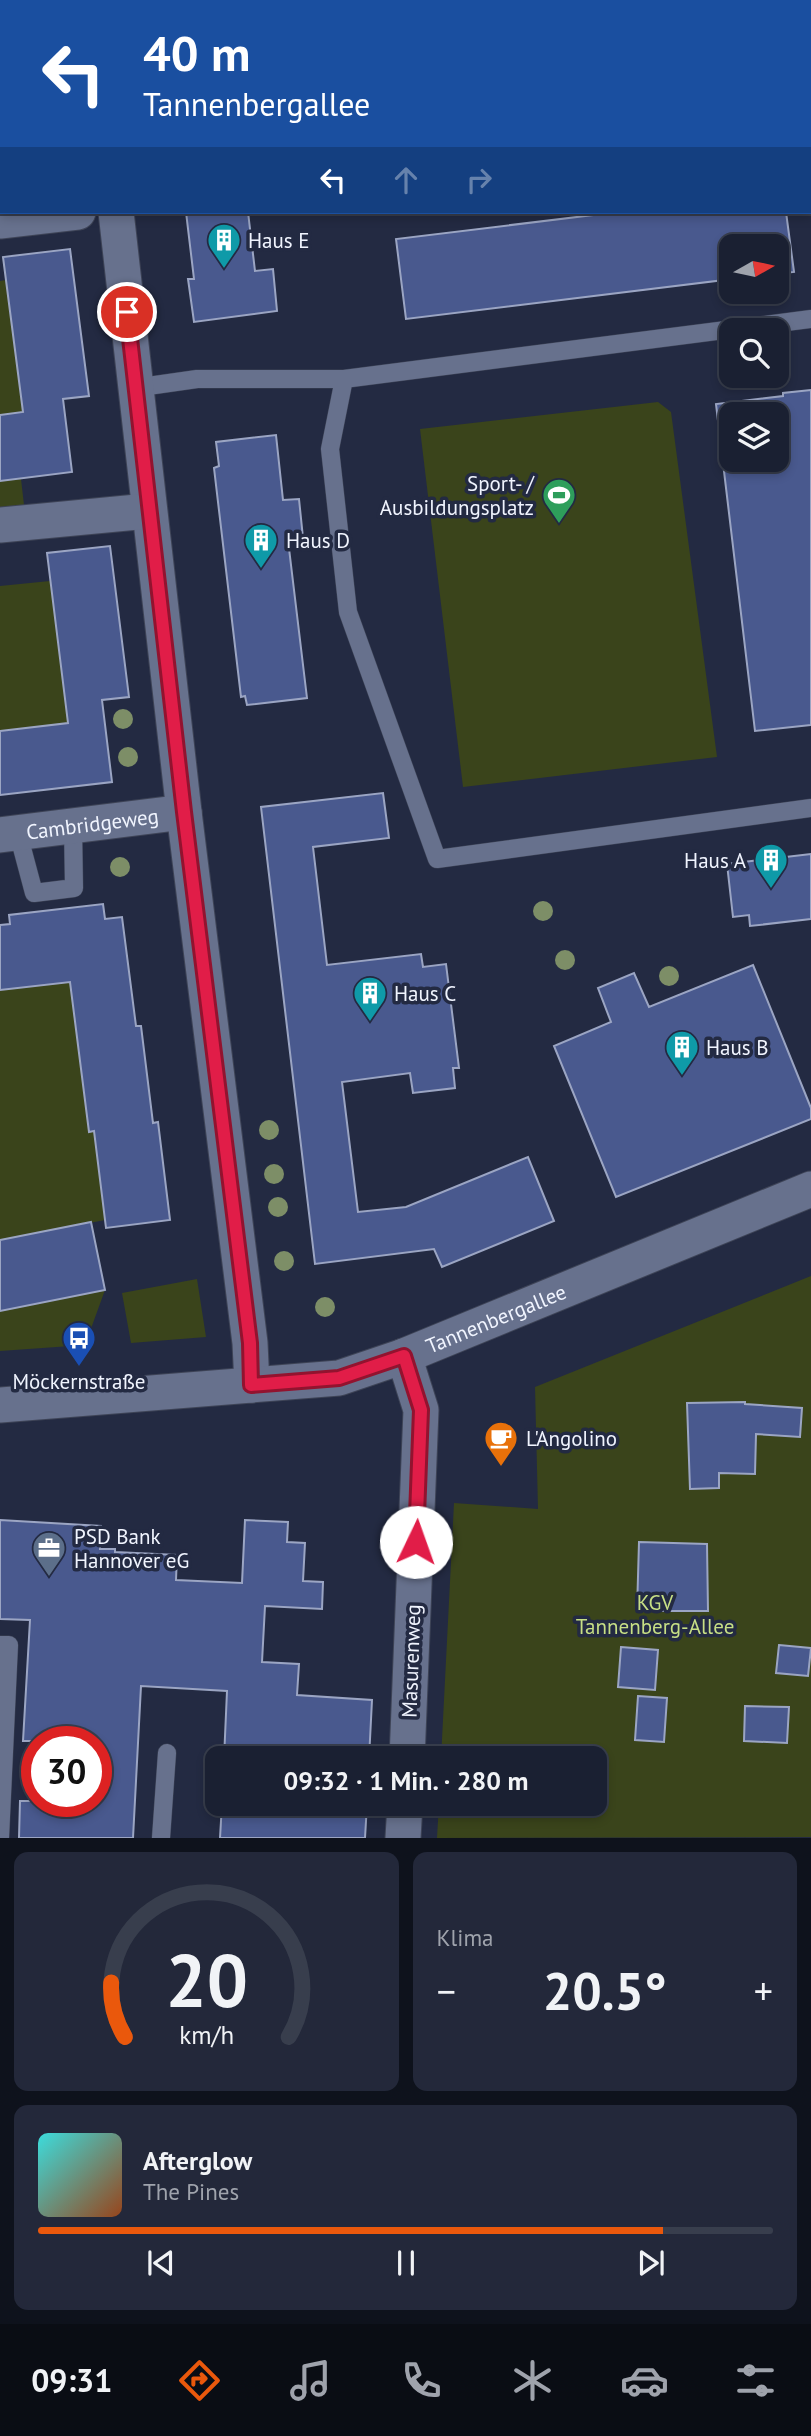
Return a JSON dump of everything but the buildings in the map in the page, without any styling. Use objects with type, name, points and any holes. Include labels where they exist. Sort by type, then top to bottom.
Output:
[{"type":"street","points":[[0,221],[61,214]]},
{"type":"street","points":[[116,214],[148,511],[250,1343],[251,1385]]},
{"type":"street","points":[[0,525],[148,511]]},
{"type":"street","name":"Cambridgeweg","points":[[9,834],[184,812]]},
{"type":"street","name":"Tannenbergallee","points":[[0,1405],[339,1378],[404,1356],[811,1189]]},
{"type":"street","name":"Masurenweg","points":[[404,1356],[421,1410],[408,1746]]},
{"type":"street","points":[[403,1838],[404,1816]]},
{"type":"lane","points":[[135,387],[198,379],[344,379],[811,319]]},
{"type":"lane","points":[[344,379],[330,449],[348,612],[437,859],[811,808]]},
{"type":"lane","points":[[9,834],[34,893],[74,888],[73,825]]},
{"type":"lane","points":[[0,1644],[9,1645],[1,1838]]},
{"type":"lane","points":[[161,1838],[167,1753]]},
{"type":"green space","points":[[6,280],[23,412],[0,415],[0,281]]},
{"type":"green space","name":"Sport- / Ausbildungsplatz","points":[[658,402],[671,412],[717,757],[463,787],[420,429]]},
{"type":"green space","points":[[21,479],[24,505],[0,508],[0,481]]},
{"type":"green space","points":[[50,581],[68,723],[0,731],[0,586]]},
{"type":"green space","points":[[70,981],[105,1220],[0,1240],[0,990]]},
{"type":"green space","name":"KGV Tannenberg-Allee","points":[[811,1276],[811,1837],[437,1838],[438,1816],[607,1816],[607,1746],[442,1746],[454,1503],[538,1509],[535,1387]]},
{"type":"green space","points":[[197,1279],[206,1337],[131,1343],[122,1293]]},
{"type":"green space","points":[[105,1290],[85,1345],[0,1351],[0,1311]]},
{"type":"place","name":"Haus E","points":[[224,270]]},
{"type":"place","name":"Sport- / Ausbildungsplatz","points":[[559,525]]},
{"type":"place","name":"Haus D","points":[[261,570]]},
{"type":"place","name":"Haus A","points":[[771,890]]},
{"type":"place","name":"Haus C","points":[[370,1023]]},
{"type":"place","name":"Haus B","points":[[682,1077]]},
{"type":"place","name":"Möckernstraße","points":[[79,1368]]},
{"type":"place","name":"L'Angolino","points":[[501,1468]]},
{"type":"place","name":"PSD Bank Hannover eG","points":[[49,1578]]},
{"type":"route","points":[[127,312],[148,511],[250,1343],[251,1385],[339,1378],[404,1356],[421,1410],[416,1542]]}]
